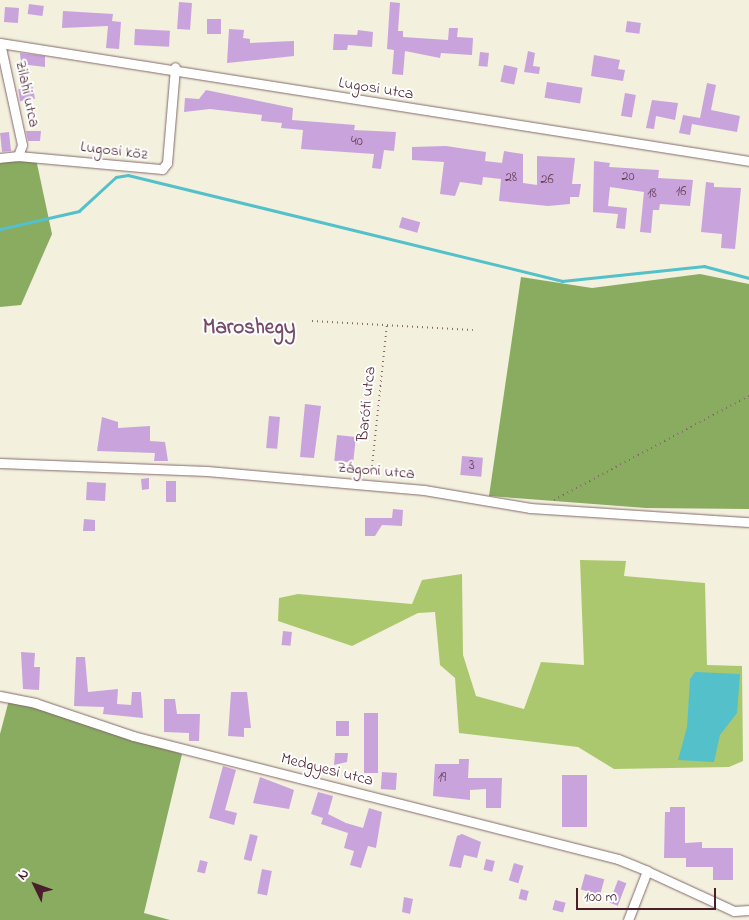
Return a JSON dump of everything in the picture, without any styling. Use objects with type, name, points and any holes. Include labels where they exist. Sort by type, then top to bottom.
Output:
[{"type":"street","name":"Lugosi utca","points":[[0,43],[175,68],[253,85],[749,161]]},
{"type":"street","name":"Zilahi utca","points":[[0,43],[20,154]]},
{"type":"street","name":"Lugosi köz","points":[[20,154],[162,169],[167,162],[175,68]]},
{"type":"street","points":[[0,158],[20,154]]},
{"type":"street","name":"Zágoni utca","points":[[0,463],[207,471],[370,486],[539,509],[749,522]]},
{"type":"street","name":"Medgyesi utca","points":[[0,696],[35,703],[133,736],[618,859],[734,911],[749,910]]},
{"type":"street","points":[[628,920],[647,871]]},
{"type":"path","points":[[312,321],[473,330]]},
{"type":"path","name":"Baróti utca","points":[[370,486],[387,324]]},
{"type":"path","points":[[539,509],[749,396]]},
{"type":"green space","points":[[36,159],[52,234],[21,305],[0,307],[0,161]]},
{"type":"green space","points":[[700,274],[749,284],[749,509],[646,508],[489,496],[521,277],[592,288]]},
{"type":"green space","points":[[580,560],[626,561],[624,576],[705,583],[707,665],[742,666],[743,761],[729,767],[614,769],[578,747],[459,733],[455,678],[440,665],[435,612],[418,613],[352,646],[278,621],[279,598],[298,594],[412,604],[422,580],[462,574],[463,655],[476,696],[524,709],[541,662],[584,665]]},
{"type":"green space","points":[[9,700],[182,754],[144,913],[170,920],[0,920],[0,734]]},
{"type":"water","points":[[695,672],[740,674],[737,713],[720,735],[714,762],[678,760],[687,727],[690,679]]},
{"type":"building","points":[[179,2],[192,3],[190,30],[177,29]]},
{"type":"building","points":[[390,2],[400,3],[398,31],[403,31],[403,37],[448,40],[449,28],[458,28],[457,37],[473,38],[472,55],[441,53],[440,58],[405,51],[403,75],[392,74],[394,50],[387,49]]},
{"type":"building","points":[[29,4],[44,6],[42,16],[28,14]]},
{"type":"building","points":[[5,7],[19,8],[18,23],[4,22]]},
{"type":"building","points":[[63,11],[113,14],[112,21],[121,22],[119,49],[106,48],[108,26],[62,28]]},
{"type":"building","points":[[207,19],[221,19],[221,34],[207,34]]},
{"type":"building","points":[[627,21],[641,23],[639,34],[625,32]]},
{"type":"building","points":[[135,29],[170,31],[169,47],[134,45]]},
{"type":"building","points":[[229,29],[244,30],[243,38],[250,39],[250,43],[294,41],[294,56],[227,63]]},
{"type":"building","points":[[358,30],[373,32],[372,47],[348,45],[347,50],[333,50],[334,34],[357,35]]},
{"type":"building","points":[[528,51],[535,53],[533,66],[540,67],[539,74],[524,72]]},
{"type":"building","points":[[480,52],[489,53],[487,67],[479,66]]},
{"type":"building","points":[[20,53],[45,56],[45,67],[21,64]]},
{"type":"building","points":[[594,55],[620,60],[618,69],[625,70],[623,81],[591,76]]},
{"type":"building","points":[[504,65],[518,68],[514,85],[500,82]]},
{"type":"building","points":[[547,82],[583,88],[580,103],[544,98]]},
{"type":"building","points":[[707,83],[716,85],[711,110],[740,116],[737,132],[692,124],[690,135],[679,133],[683,115],[700,118]]},
{"type":"building","points":[[33,87],[35,99],[20,101],[18,89]]},
{"type":"building","points":[[206,90],[293,108],[292,120],[355,125],[354,130],[396,132],[394,151],[384,150],[381,169],[372,168],[374,154],[301,149],[303,130],[281,128],[282,123],[261,121],[262,115],[210,109],[184,112],[185,98],[199,99]]},
{"type":"building","points":[[625,93],[636,95],[632,118],[621,116]]},
{"type":"building","points":[[652,100],[678,103],[675,120],[656,116],[654,129],[646,128]]},
{"type":"building","points":[[26,131],[41,131],[40,141],[28,141]]},
{"type":"building","points":[[9,132],[11,151],[2,152],[0,133]]},
{"type":"building","points":[[446,146],[486,152],[485,161],[502,163],[504,151],[523,154],[523,183],[537,185],[537,156],[575,158],[572,184],[581,184],[579,197],[570,197],[570,204],[548,206],[499,201],[501,179],[483,177],[482,185],[460,182],[455,196],[440,194],[444,162],[412,160],[412,147]]},
{"type":"building","points":[[594,161],[610,163],[609,167],[659,170],[658,178],[693,180],[690,206],[660,204],[659,210],[653,210],[651,233],[640,232],[644,192],[610,187],[608,206],[627,208],[625,229],[616,228],[618,214],[593,212]]},
{"type":"building","points":[[706,182],[714,183],[714,187],[741,188],[735,249],[721,248],[722,234],[701,232]]},
{"type":"building","points":[[402,217],[420,222],[417,233],[399,228]]},
{"type":"building","points":[[305,404],[321,406],[314,458],[300,457]]},
{"type":"building","points":[[269,416],[280,417],[277,449],[266,448]]},
{"type":"building","points":[[102,417],[118,422],[118,428],[150,426],[150,441],[165,442],[168,461],[154,461],[155,453],[97,451]]},
{"type":"building","points":[[337,435],[356,437],[353,463],[334,461]]},
{"type":"building","points":[[462,456],[483,458],[481,477],[460,475]]},
{"type":"building","points":[[149,478],[149,489],[142,490],[141,479]]},
{"type":"building","points":[[166,481],[176,481],[176,502],[166,502]]},
{"type":"building","points":[[87,482],[106,483],[105,501],[86,500]]},
{"type":"building","points":[[393,509],[403,510],[402,526],[382,525],[375,536],[365,536],[365,518],[392,518]]},
{"type":"building","points":[[84,519],[95,520],[95,531],[83,531]]},
{"type":"building","points":[[283,631],[292,632],[290,646],[282,645]]},
{"type":"building","points":[[21,652],[35,653],[34,667],[40,667],[39,690],[23,689]]},
{"type":"building","points":[[76,657],[85,657],[88,692],[118,689],[117,704],[131,705],[132,692],[141,692],[143,718],[103,714],[104,707],[74,706]]},
{"type":"building","points":[[231,692],[247,692],[251,728],[244,728],[244,737],[228,736]]},
{"type":"building","points":[[164,699],[175,699],[177,714],[200,714],[199,741],[189,741],[189,733],[164,732]]},
{"type":"building","points":[[364,713],[378,713],[378,773],[364,773]]},
{"type":"building","points":[[336,721],[349,721],[349,736],[336,736]]},
{"type":"building","points":[[335,753],[348,753],[347,762],[334,765]]},
{"type":"building","points":[[459,759],[469,759],[468,778],[502,778],[501,808],[486,808],[486,789],[470,790],[470,800],[433,796],[435,764],[459,764]]},
{"type":"building","points":[[223,766],[236,770],[225,810],[237,813],[234,825],[209,818]]},
{"type":"building","points":[[382,772],[397,773],[396,790],[381,789]]},
{"type":"building","points":[[562,775],[587,775],[587,827],[562,827]]},
{"type":"building","points":[[260,777],[294,790],[289,809],[253,803]]},
{"type":"building","points":[[318,792],[333,796],[328,814],[346,823],[363,828],[369,808],[382,812],[376,848],[368,846],[361,868],[350,865],[354,851],[344,848],[348,833],[321,824],[323,818],[311,814]]},
{"type":"building","points":[[670,807],[685,807],[685,843],[702,842],[702,848],[733,848],[733,880],[713,880],[713,867],[686,867],[686,858],[664,858],[665,812],[670,812]]},
{"type":"building","points":[[250,834],[258,836],[251,861],[244,859]]},
{"type":"building","points":[[462,834],[481,842],[477,858],[464,855],[461,868],[449,866],[457,836]]},
{"type":"building","points":[[486,859],[495,861],[492,872],[484,870]]},
{"type":"building","points":[[200,860],[208,862],[205,874],[197,872]]},
{"type":"building","points":[[514,863],[524,866],[518,883],[509,880]]},
{"type":"building","points":[[262,869],[272,871],[267,895],[257,894]]},
{"type":"building","points":[[585,874],[604,879],[600,895],[581,889]]},
{"type":"building","points":[[618,880],[626,883],[618,906],[609,902]]},
{"type":"building","points":[[521,889],[529,891],[526,901],[519,899]]},
{"type":"building","points":[[404,897],[413,899],[410,914],[402,912]]},
{"type":"building","points":[[555,900],[566,903],[563,913],[552,910]]},
{"type":"waterway","points":[[0,229],[79,211],[116,177],[128,175],[562,281],[704,266],[749,278]]},
{"type":"district","name":"Maroshegy","points":[[249,328]]}]
